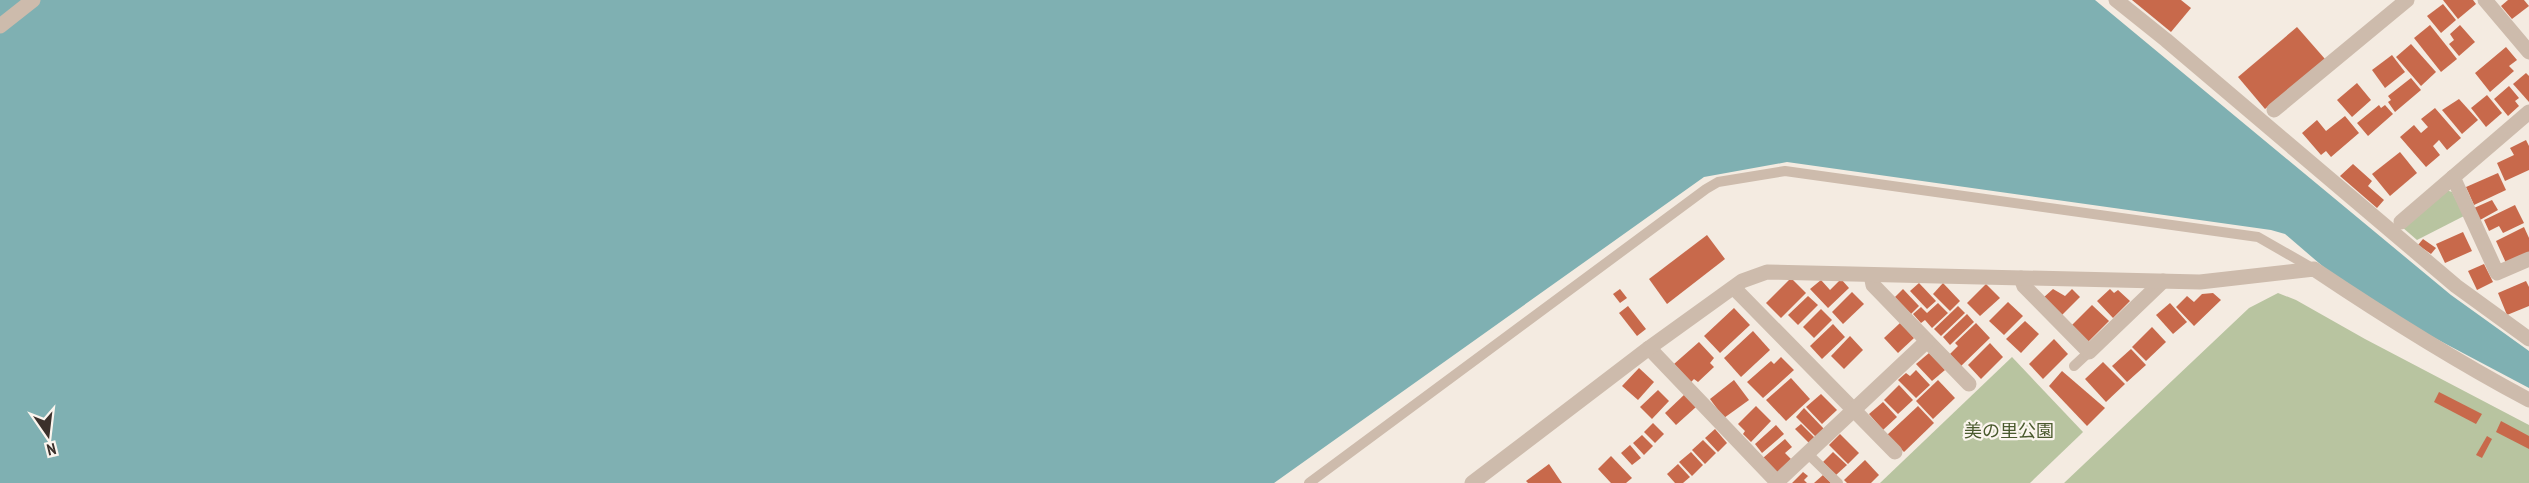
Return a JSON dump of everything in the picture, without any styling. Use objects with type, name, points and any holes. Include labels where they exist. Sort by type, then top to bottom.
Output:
[{"type":"street","points":[[0,26],[33,0]]},
{"type":"street","points":[[2116,0],[2456,286],[2529,339]]},
{"type":"street","points":[[2274,110],[2407,0]]},
{"type":"street","points":[[2485,0],[2529,52]]},
{"type":"street","points":[[2401,222],[2528,117]]},
{"type":"street","points":[[2453,177],[2497,273],[2529,259]]},
{"type":"street","points":[[1472,483],[1649,348],[1742,281],[1767,272],[2200,282],[2314,269],[2393,323],[2529,400]]},
{"type":"street","points":[[1871,275],[1873,285],[1969,384]]},
{"type":"street","points":[[2021,278],[2024,286],[2089,352],[2163,281]]},
{"type":"street","points":[[1734,288],[1895,452]]},
{"type":"street","points":[[1649,348],[1777,483],[1927,341]]},
{"type":"lane","points":[[1309,483],[1706,189],[1718,183],[1785,171],[2258,237],[2314,269]]},
{"type":"lane","points":[[2074,366],[2089,352]]},
{"type":"lane","points":[[1808,454],[1838,483]]},
{"type":"green space","points":[[2446,190],[2452,192],[2464,216],[2417,240],[2402,227]]},
{"type":"green space","points":[[2278,293],[2296,300],[2529,425],[2529,483],[2064,483],[2249,308]]},
{"type":"green space","name":"美の里公園","points":[[2012,357],[2083,432],[2030,483],[1880,483]]},
{"type":"water","points":[[0,0],[2095,0],[2451,295],[2529,351],[2529,388],[2361,299],[2285,234],[2271,230],[1787,162],[1704,177],[1274,483],[0,483]]},
{"type":"building","points":[[2132,0],[2181,0],[2191,8],[2171,32]]},
{"type":"building","points":[[2443,0],[2473,0],[2476,4],[2458,19]]},
{"type":"building","points":[[2508,0],[2524,0],[2529,6],[2512,19],[2501,6]]},
{"type":"building","points":[[2443,4],[2456,20],[2441,33],[2427,16]]},
{"type":"building","points":[[2430,25],[2457,59],[2441,72],[2414,38]]},
{"type":"building","points":[[2460,25],[2475,42],[2459,56],[2449,44],[2454,40],[2450,34]]},
{"type":"building","points":[[2297,27],[2325,59],[2265,109],[2238,77]]},
{"type":"building","points":[[2411,44],[2436,72],[2421,86],[2396,57]]},
{"type":"building","points":[[2506,47],[2517,60],[2509,66],[2514,71],[2490,92],[2475,73]]},
{"type":"building","points":[[2392,55],[2405,72],[2385,88],[2372,70]]},
{"type":"building","points":[[2526,73],[2529,76],[2529,102],[2513,84]]},
{"type":"building","points":[[2411,78],[2421,90],[2395,112],[2388,102],[2391,100],[2388,96]]},
{"type":"building","points":[[2357,83],[2371,100],[2352,117],[2337,100]]},
{"type":"building","points":[[2509,86],[2519,98],[2515,101],[2519,106],[2508,116],[2494,99]]},
{"type":"building","points":[[2487,95],[2502,113],[2486,127],[2471,108]]},
{"type":"building","points":[[2459,99],[2478,120],[2462,134],[2442,110]]},
{"type":"building","points":[[2379,105],[2381,108],[2385,105],[2393,114],[2368,136],[2357,123]]},
{"type":"building","points":[[2435,108],[2461,138],[2447,150],[2439,140],[2433,146],[2440,155],[2426,167],[2400,137],[2414,125],[2421,133],[2428,127],[2421,119]]},
{"type":"building","points":[[2345,116],[2359,133],[2331,157],[2326,151],[2321,155],[2302,133],[2317,120],[2326,131]]},
{"type":"building","points":[[2526,140],[2529,146],[2529,170],[2505,181],[2497,163],[2514,155],[2510,148]]},
{"type":"building","points":[[2400,152],[2417,173],[2390,196],[2372,174]]},
{"type":"building","points":[[2353,164],[2372,181],[2368,186],[2384,200],[2377,208],[2340,176]]},
{"type":"building","points":[[2498,173],[2506,190],[2474,205],[2466,187]]},
{"type":"building","points":[[2492,200],[2498,210],[2480,220],[2474,208]]},
{"type":"building","points":[[2515,205],[2524,223],[2503,233],[2499,226],[2489,231],[2484,220]]},
{"type":"building","points":[[2524,227],[2529,238],[2529,252],[2506,263],[2496,241]]},
{"type":"building","points":[[2463,232],[2472,251],[2445,263],[2436,244]]},
{"type":"building","points":[[1707,235],[1725,259],[1667,304],[1649,279]]},
{"type":"building","points":[[2423,239],[2436,248],[2431,254],[2418,245]]},
{"type":"building","points":[[2484,264],[2493,282],[2477,290],[2468,271]]},
{"type":"building","points":[[1791,278],[1806,293],[1781,318],[1766,303]]},
{"type":"building","points":[[1841,279],[1849,288],[1828,308],[1810,289],[1821,280],[1830,290]]},
{"type":"building","points":[[2526,281],[2529,287],[2529,306],[2507,315],[2498,293]]},
{"type":"building","points":[[1919,283],[1936,301],[1927,309],[1910,291]]},
{"type":"building","points":[[1943,283],[1960,301],[1950,311],[1933,294]]},
{"type":"building","points":[[1986,284],[2000,298],[1980,316],[1967,303]]},
{"type":"building","points":[[1620,289],[1627,298],[1620,303],[1613,294]]},
{"type":"building","points":[[1903,289],[1919,306],[1911,314],[1895,297]]},
{"type":"building","points":[[2053,289],[2065,296],[2072,289],[2080,297],[2061,316],[2043,298]]},
{"type":"building","points":[[2110,289],[2114,293],[2118,290],[2130,301],[2113,318],[2097,301]]},
{"type":"building","points":[[1852,292],[1864,304],[1843,324],[1832,312]]},
{"type":"building","points":[[2213,293],[2221,300],[2194,326],[2176,307],[2187,296],[2194,302],[2202,294]]},
{"type":"building","points":[[1808,296],[1818,305],[1798,325],[1788,315]]},
{"type":"building","points":[[2008,302],[2023,316],[2004,335],[1989,321]]},
{"type":"building","points":[[1938,303],[1948,313],[1932,328],[1925,320],[1921,323],[1913,314],[1921,307],[1927,313]]},
{"type":"building","points":[[2170,303],[2187,322],[2173,334],[2156,315]]},
{"type":"building","points":[[2092,305],[2109,321],[2088,342],[2072,325]]},
{"type":"building","points":[[1628,306],[1646,329],[1637,336],[1619,313]]},
{"type":"building","points":[[1958,306],[1965,313],[1941,336],[1934,329]]},
{"type":"building","points":[[1734,308],[1750,325],[1720,353],[1704,336]]},
{"type":"building","points":[[1821,309],[1832,320],[1814,338],[1803,327]]},
{"type":"building","points":[[1967,314],[1974,322],[1950,345],[1943,337]]},
{"type":"building","points":[[2025,321],[2039,334],[2021,353],[2006,339]]},
{"type":"building","points":[[1900,323],[1914,338],[1898,353],[1884,338]]},
{"type":"building","points":[[1976,323],[1990,338],[1961,366],[1950,354],[1958,346],[1955,343]]},
{"type":"building","points":[[1833,324],[1845,337],[1822,359],[1810,346]]},
{"type":"building","points":[[2152,327],[2166,342],[2146,361],[2132,347]]},
{"type":"building","points":[[1753,331],[1770,350],[1741,377],[1724,358]]},
{"type":"building","points":[[1850,336],[1863,350],[1844,369],[1831,356]]},
{"type":"building","points":[[2054,339],[2068,354],[2043,379],[2029,364]]},
{"type":"building","points":[[1699,342],[1714,358],[1710,363],[1714,367],[1698,382],[1694,379],[1691,382],[1674,364]]},
{"type":"building","points":[[1990,343],[2003,357],[1981,379],[1968,365]]},
{"type":"building","points":[[2131,349],[2146,365],[2127,382],[2112,366]]},
{"type":"building","points":[[1929,353],[1945,370],[1932,381],[1916,364]]},
{"type":"building","points":[[1781,357],[1794,370],[1763,398],[1747,382],[1771,361],[1774,364]]},
{"type":"building","points":[[2103,362],[2125,384],[2106,402],[2085,379]]},
{"type":"building","points":[[1639,368],[1654,382],[1638,400],[1622,386]]},
{"type":"building","points":[[1916,370],[1930,385],[1916,398],[1898,380],[1906,373],[1910,376]]},
{"type":"building","points":[[2062,371],[2105,408],[2087,426],[2049,386]]},
{"type":"building","points":[[1791,378],[1810,399],[1786,421],[1766,400]]},
{"type":"building","points":[[1734,380],[1749,400],[1724,418],[1710,399]]},
{"type":"building","points":[[1938,380],[1955,398],[1933,419],[1916,401]]},
{"type":"building","points":[[1899,385],[1913,400],[1898,414],[1884,400]]},
{"type":"building","points":[[1658,390],[1669,401],[1652,419],[1640,407]]},
{"type":"building","points":[[2439,392],[2482,414],[2476,424],[2434,402]]},
{"type":"building","points":[[1685,394],[1696,407],[1676,425],[1665,413]]},
{"type":"building","points":[[1821,394],[1837,410],[1822,424],[1806,407]]},
{"type":"building","points":[[1883,402],[1897,417],[1883,430],[1869,414]]},
{"type":"building","points":[[1756,406],[1771,421],[1751,442],[1743,434],[1745,431],[1738,424]]},
{"type":"building","points":[[1918,406],[1934,423],[1904,452],[1887,435]]},
{"type":"building","points":[[1804,408],[1825,430],[1817,438],[1796,417]]},
{"type":"building","points":[[2501,421],[2529,436],[2529,449],[2496,432]]},
{"type":"building","points":[[1653,423],[1664,434],[1655,443],[1644,432]]},
{"type":"building","points":[[1801,424],[1816,439],[1810,444],[1795,429]]},
{"type":"building","points":[[1776,425],[1784,434],[1762,453],[1755,444]]},
{"type":"building","points":[[1715,429],[1727,443],[1718,452],[1705,438]]},
{"type":"building","points":[[1840,434],[1859,453],[1848,464],[1829,445]]},
{"type":"building","points":[[1642,435],[1653,446],[1644,455],[1633,443]]},
{"type":"building","points":[[2487,436],[2492,439],[2482,458],[2476,455]]},
{"type":"building","points":[[1785,439],[1792,447],[1785,453],[1791,459],[1777,473],[1763,458]]},
{"type":"building","points":[[1703,440],[1716,453],[1705,464],[1692,450]]},
{"type":"building","points":[[1630,445],[1641,458],[1632,465],[1621,453]]},
{"type":"building","points":[[1691,452],[1703,465],[1692,476],[1679,462]]},
{"type":"building","points":[[1833,452],[1847,465],[1836,475],[1823,462]]},
{"type":"building","points":[[1611,456],[1632,478],[1626,483],[1611,483],[1598,469]]},
{"type":"building","points":[[1865,460],[1879,475],[1871,483],[1847,483],[1844,480]]},
{"type":"building","points":[[1549,464],[1562,483],[1528,483],[1526,481]]},
{"type":"building","points":[[1678,464],[1690,477],[1683,483],[1675,483],[1667,474]]},
{"type":"building","points":[[1803,472],[1808,476],[1804,480],[1807,483],[1792,483]]},
{"type":"building","points":[[1823,475],[1831,483],[1814,483]]}]
